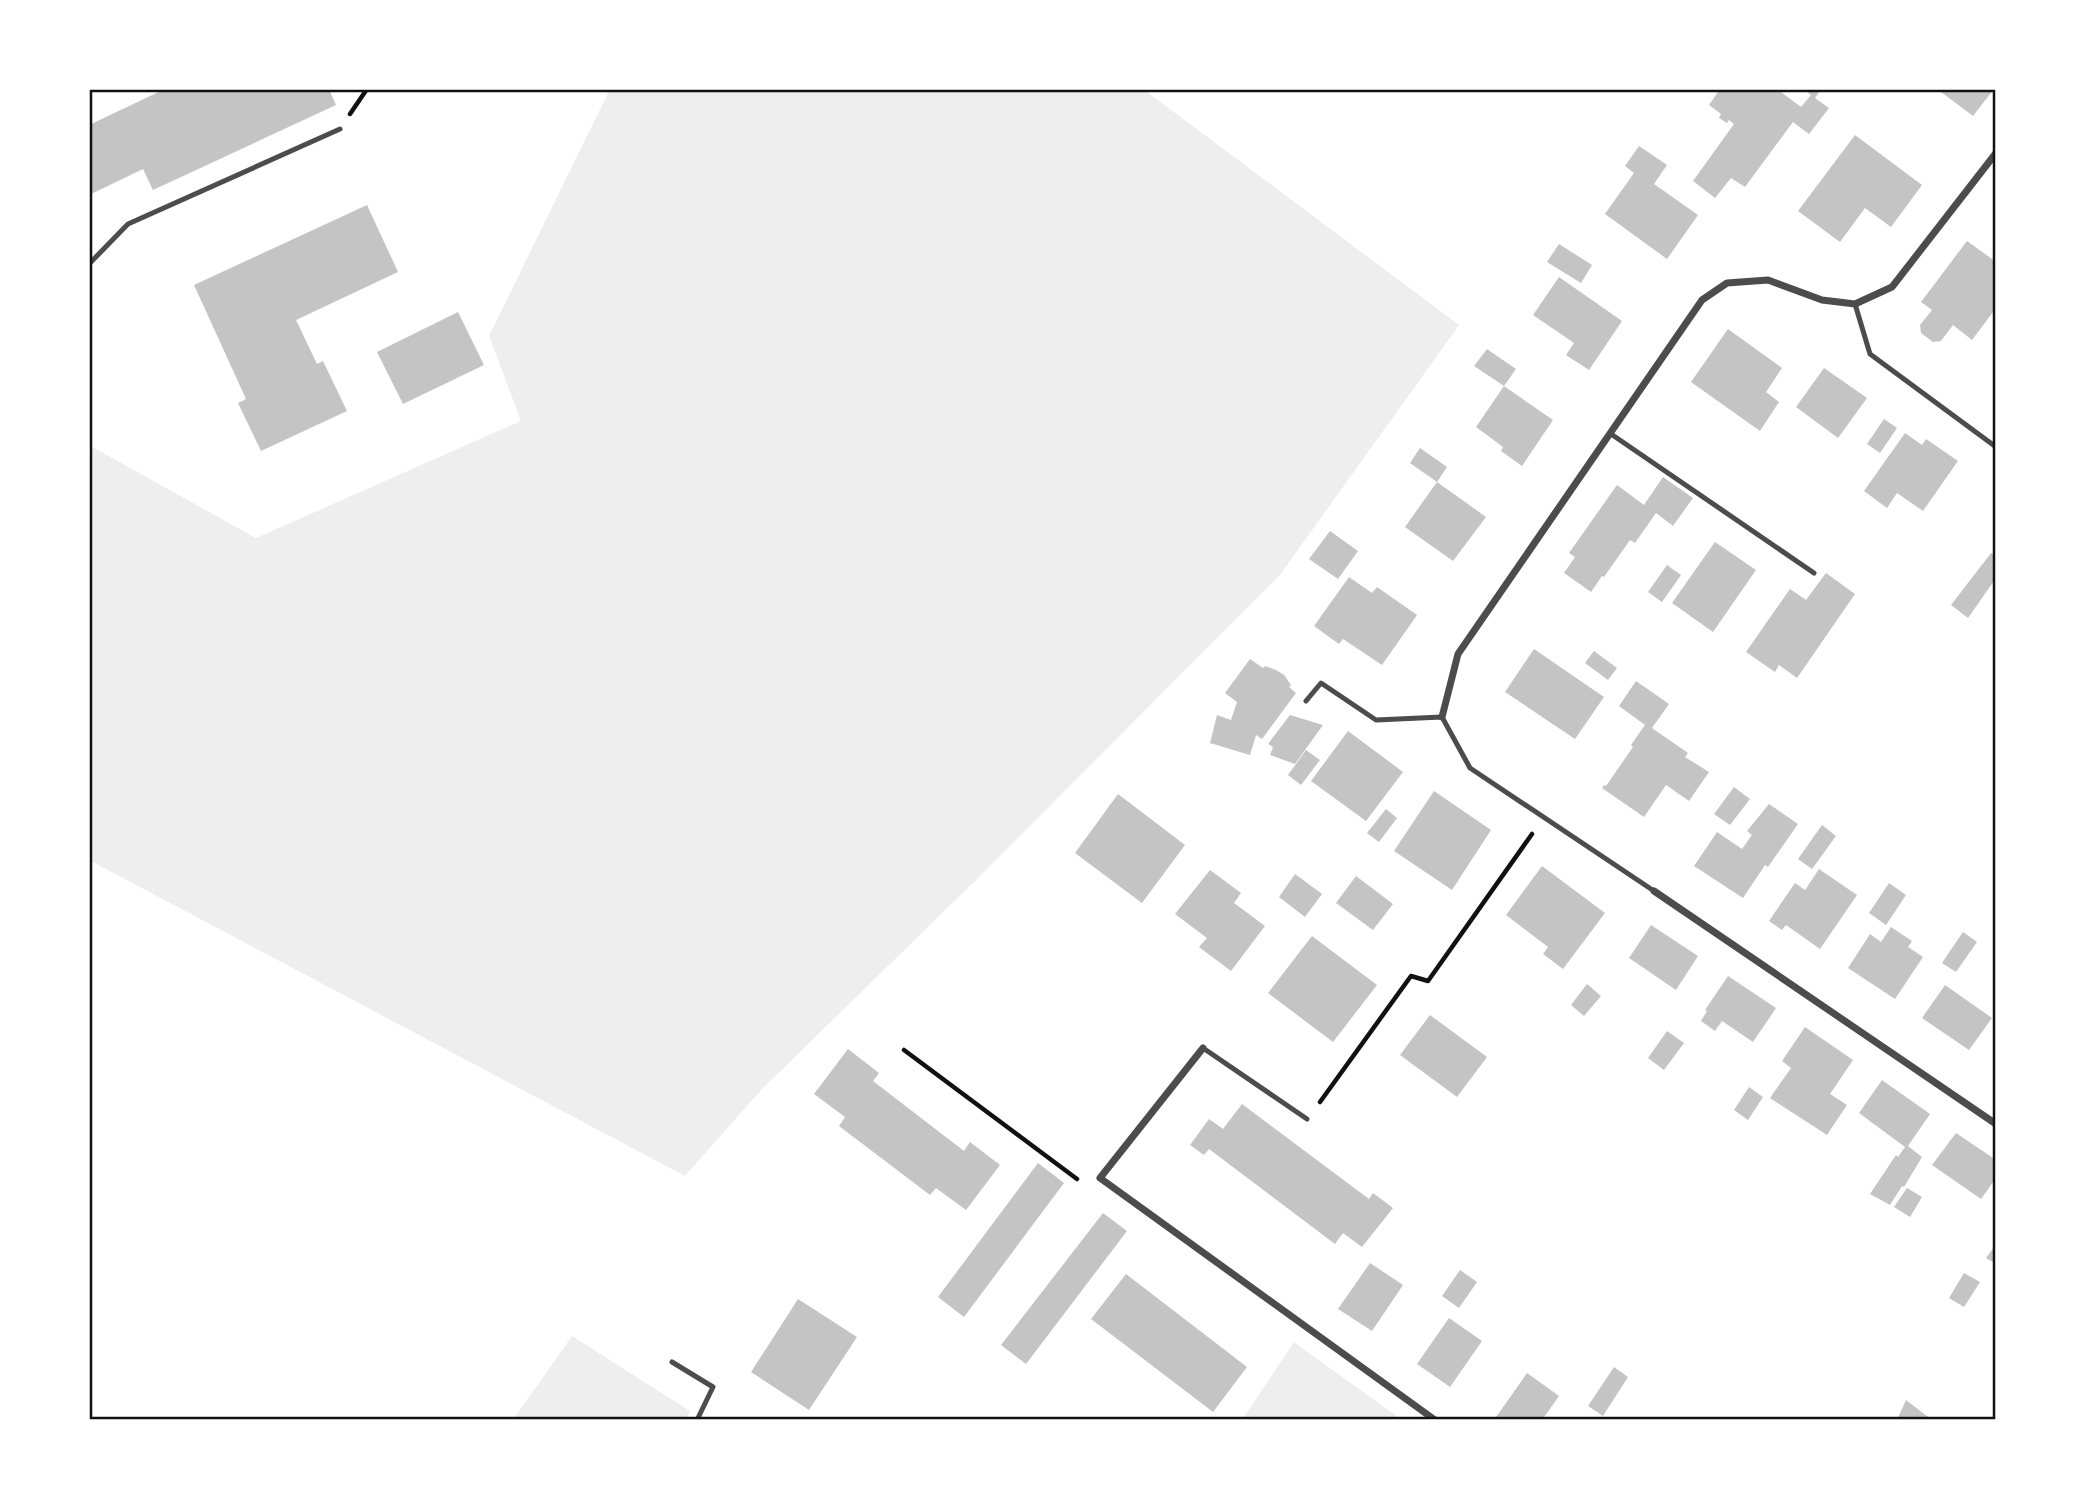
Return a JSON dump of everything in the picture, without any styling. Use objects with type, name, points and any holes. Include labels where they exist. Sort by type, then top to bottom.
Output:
[{"type":"street","points":[[1442,717],[1458,654],[1702,300],[1727,283],[1768,279],[1822,300],[1855,304],[1892,287],[1996,153]]},
{"type":"street","points":[[1654,891],[1996,1124]]},
{"type":"street","points":[[1202,1048],[1100,1178],[1435,1420]]},
{"type":"lane","points":[[89,264],[128,225],[340,129]]},
{"type":"lane","points":[[1855,304],[1870,354],[1996,447]]},
{"type":"lane","points":[[1611,434],[1814,573]]},
{"type":"lane","points":[[1306,701],[1321,682],[1376,720],[1442,717],[1470,768],[1654,891]]},
{"type":"lane","points":[[1202,1048],[1307,1119]]},
{"type":"lane","points":[[672,1362],[713,1387],[697,1420]]},
{"type":"path","points":[[340,129],[367,89]]},
{"type":"path","points":[[1307,1119],[1367,1041],[1411,976],[1428,981],[1544,817]]},
{"type":"path","points":[[904,1050],[1086,1186]]},
{"type":"shaded area","points":[[610,89],[1143,89],[1459,325],[1280,575],[976,880],[762,1089],[685,1176],[89,860],[89,445],[256,538],[521,421],[489,336]]},
{"type":"shaded area","points":[[572,1336],[690,1411],[686,1420],[513,1420]]},
{"type":"shaded area","points":[[1294,1342],[1402,1420],[1242,1420]]},
{"type":"building","points":[[165,89],[329,89],[336,105],[153,190],[143,169],[89,195],[89,125]]},
{"type":"building","points":[[1720,89],[1777,89],[1801,107],[1811,95],[1803,89],[1821,89],[1815,98],[1829,108],[1809,134],[1793,122],[1745,187],[1731,178],[1715,198],[1693,181],[1734,124],[1719,118],[1721,114],[1709,105]]},
{"type":"building","points":[[1937,89],[1994,89],[1973,116]]},
{"type":"building","points":[[1855,135],[1922,185],[1891,227],[1865,208],[1840,242],[1798,211]]},
{"type":"building","points":[[1639,146],[1667,165],[1654,184],[1698,215],[1667,259],[1605,214],[1634,173],[1625,166]]},
{"type":"building","points":[[367,205],[398,272],[296,320],[317,364],[323,361],[347,411],[261,451],[238,403],[246,399],[194,285]]},
{"type":"building","points":[[1967,241],[1996,262],[1996,308],[1972,340],[1953,325],[1941,341],[1933,342],[1921,333],[1920,325],[1932,310],[1921,302]]},
{"type":"building","points":[[1559,244],[1592,265],[1581,283],[1547,262]]},
{"type":"building","points":[[1559,277],[1622,321],[1589,370],[1566,355],[1574,343],[1533,315]]},
{"type":"building","points":[[458,312],[484,365],[403,404],[377,352]]},
{"type":"building","points":[[1728,329],[1782,368],[1766,392],[1779,402],[1760,431],[1691,382]]},
{"type":"building","points":[[1487,349],[1516,369],[1504,386],[1474,366]]},
{"type":"building","points":[[1824,368],[1867,398],[1838,438],[1796,407]]},
{"type":"building","points":[[1504,386],[1553,420],[1522,466],[1501,451],[1503,447],[1476,427]]},
{"type":"building","points":[[1884,419],[1897,428],[1880,453],[1867,444]]},
{"type":"building","points":[[1905,433],[1922,445],[1926,439],[1958,461],[1923,511],[1897,493],[1887,508],[1864,491]]},
{"type":"building","points":[[1420,448],[1447,467],[1437,482],[1410,463]]},
{"type":"building","points":[[1663,477],[1693,498],[1673,526],[1656,513],[1635,543],[1630,540],[1591,592],[1564,573],[1575,557],[1569,553],[1617,485],[1644,505]]},
{"type":"building","points":[[1437,482],[1486,517],[1453,561],[1405,527]]},
{"type":"building","points":[[1330,531],[1358,551],[1338,579],[1309,559]]},
{"type":"building","points":[[1715,542],[1756,570],[1713,632],[1672,603]]},
{"type":"building","points":[[1991,553],[1996,556],[1996,578],[1968,618],[1951,605]]},
{"type":"building","points":[[1667,565],[1681,575],[1662,602],[1648,592]]},
{"type":"building","points":[[1826,573],[1855,594],[1797,678],[1779,665],[1775,672],[1746,652],[1790,589],[1806,600]]},
{"type":"building","points":[[1349,577],[1372,593],[1377,587],[1417,615],[1382,665],[1343,639],[1339,644],[1314,626]]},
{"type":"building","points":[[1534,649],[1604,697],[1575,739],[1505,692]]},
{"type":"building","points":[[1594,651],[1617,668],[1608,680],[1585,663]]},
{"type":"building","points":[[1250,659],[1263,668],[1265,666],[1284,675],[1291,685],[1289,687],[1296,693],[1262,739],[1256,735],[1250,755],[1210,743],[1217,715],[1231,720],[1237,702],[1225,693]]},
{"type":"building","points":[[1636,681],[1669,704],[1652,728],[1688,753],[1685,757],[1709,772],[1689,801],[1666,785],[1644,817],[1602,788],[1633,747],[1631,745],[1645,725],[1619,706]]},
{"type":"building","points":[[1290,715],[1323,725],[1295,764],[1270,755],[1273,747],[1268,744]]},
{"type":"building","points":[[1348,731],[1403,772],[1366,821],[1311,781]]},
{"type":"building","points":[[1306,750],[1320,760],[1301,785],[1288,775]]},
{"type":"building","points":[[1734,787],[1750,799],[1730,825],[1714,814]]},
{"type":"building","points":[[1434,791],[1491,830],[1452,890],[1394,851]]},
{"type":"building","points":[[1118,794],[1185,845],[1142,903],[1075,853]]},
{"type":"building","points":[[1769,804],[1798,824],[1743,898],[1694,866],[1717,832],[1742,849],[1752,835],[1747,831]]},
{"type":"building","points":[[1386,809],[1397,818],[1379,842],[1367,833]]},
{"type":"building","points":[[1822,825],[1836,836],[1812,869],[1798,859]]},
{"type":"building","points":[[1542,866],[1605,913],[1563,969],[1543,954],[1548,947],[1506,915]]},
{"type":"building","points":[[1819,869],[1857,895],[1820,949],[1786,925],[1782,930],[1769,921],[1795,883],[1805,890]]},
{"type":"building","points":[[1210,870],[1241,893],[1234,903],[1265,926],[1231,971],[1199,947],[1207,938],[1175,914]]},
{"type":"building","points":[[1295,874],[1322,894],[1305,917],[1279,897]]},
{"type":"building","points":[[1356,876],[1393,904],[1373,930],[1336,903]]},
{"type":"building","points":[[1889,883],[1906,895],[1886,925],[1869,913]]},
{"type":"building","points":[[1651,925],[1698,956],[1676,990],[1629,958]]},
{"type":"building","points":[[1891,927],[1912,941],[1908,947],[1923,957],[1895,999],[1848,968],[1870,934],[1881,942]]},
{"type":"building","points":[[1963,932],[1977,942],[1956,972],[1942,963]]},
{"type":"building","points":[[1312,936],[1377,985],[1333,1042],[1268,993]]},
{"type":"building","points":[[1728,976],[1776,1008],[1753,1042],[1722,1021],[1715,1031],[1701,1021],[1707,1011],[1705,1010]]},
{"type":"building","points":[[1587,984],[1601,996],[1584,1016],[1571,1005]]},
{"type":"building","points":[[1945,985],[1992,1018],[1969,1050],[1922,1018]]},
{"type":"building","points":[[1430,1015],[1487,1057],[1457,1097],[1400,1055]]},
{"type":"building","points":[[1805,1027],[1853,1060],[1830,1094],[1847,1105],[1827,1135],[1770,1098],[1791,1068],[1782,1061]]},
{"type":"building","points":[[1667,1031],[1684,1043],[1664,1070],[1648,1058]]},
{"type":"building","points":[[848,1049],[879,1073],[873,1081],[964,1151],[970,1142],[1000,1165],[966,1210],[936,1188],[930,1195],[839,1126],[845,1117],[814,1094]]},
{"type":"building","points":[[1882,1080],[1930,1114],[1908,1146],[1922,1157],[1890,1205],[1870,1194],[1896,1155],[1898,1157],[1905,1147],[1859,1113]]},
{"type":"building","points":[[1749,1087],[1763,1097],[1748,1120],[1734,1110]]},
{"type":"building","points":[[1242,1104],[1369,1199],[1373,1193],[1393,1208],[1362,1247],[1343,1233],[1335,1244],[1209,1149],[1204,1155],[1190,1145],[1209,1119],[1223,1129]]},
{"type":"building","points":[[1956,1133],[1996,1160],[1996,1178],[1981,1199],[1932,1165]]},
{"type":"building","points":[[1038,1163],[1064,1183],[964,1317],[938,1297]]},
{"type":"building","points":[[1907,1188],[1922,1197],[1910,1217],[1894,1207]]},
{"type":"building","points":[[1103,1213],[1127,1231],[1026,1364],[1001,1345]]},
{"type":"building","points":[[1996,1244],[1996,1264],[1986,1258]]},
{"type":"building","points":[[1370,1263],[1403,1285],[1372,1331],[1338,1309]]},
{"type":"building","points":[[1460,1270],[1477,1282],[1459,1308],[1442,1296]]},
{"type":"building","points":[[1964,1273],[1980,1282],[1964,1307],[1949,1298]]},
{"type":"building","points":[[1126,1274],[1247,1367],[1213,1412],[1091,1319]]},
{"type":"building","points":[[798,1299],[857,1337],[809,1410],[751,1372]]},
{"type":"building","points":[[1449,1318],[1482,1341],[1450,1387],[1417,1364]]},
{"type":"building","points":[[1614,1367],[1628,1377],[1603,1416],[1588,1406]]},
{"type":"building","points":[[1527,1373],[1559,1396],[1542,1420],[1494,1420]]},
{"type":"building","points":[[1906,1400],[1932,1420],[1897,1420]]}]
